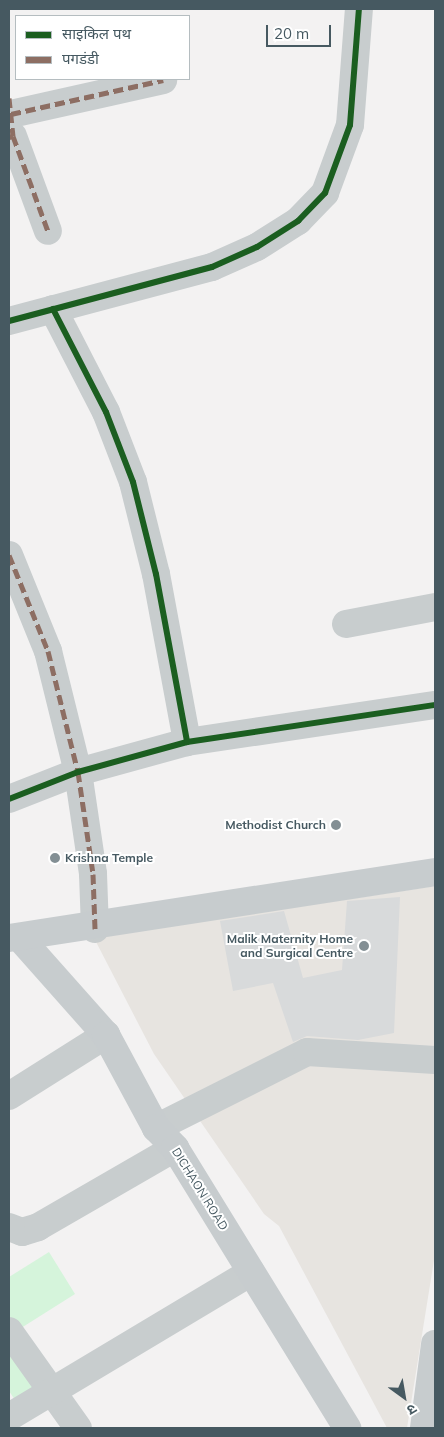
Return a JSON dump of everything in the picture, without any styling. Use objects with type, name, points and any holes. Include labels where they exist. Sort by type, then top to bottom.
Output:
[{"type":"main road","points":[[14,938],[95,928],[435,872]]},
{"type":"main road","name":"DICHAON ROAD","points":[[14,938],[106,1035],[156,1128],[176,1148],[347,1428]]},
{"type":"main road","points":[[424,1428],[435,1344]]},
{"type":"street","points":[[9,320],[212,267],[257,247],[298,220],[325,193],[350,126],[359,9]]},
{"type":"street","points":[[48,231],[10,121],[164,80]]},
{"type":"street","points":[[52,309],[106,412],[133,482],[156,574],[187,742]]},
{"type":"street","points":[[9,554],[48,651],[78,772],[93,874],[95,928]]},
{"type":"street","points":[[346,624],[435,607]]},
{"type":"street","points":[[9,800],[78,772],[187,742],[435,705]]},
{"type":"street","points":[[9,1096],[106,1035]]},
{"type":"street","points":[[156,1128],[306,1052],[435,1060]]},
{"type":"street","points":[[9,1227],[22,1232],[38,1228],[176,1148]]},
{"type":"street","points":[[9,1418],[53,1394],[251,1272]]},
{"type":"street","points":[[9,1331],[78,1428]]},
{"type":"shaded area","points":[[435,886],[435,1254],[407,1428],[387,1428],[279,1226],[264,1214],[154,1054],[94,938]]},
{"type":"green space","points":[[49,1252],[75,1294],[18,1330],[9,1315],[9,1277]]},
{"type":"green space","points":[[9,1345],[44,1393],[21,1409],[9,1391]]},
{"type":"building","points":[[400,897],[394,1033],[358,1040],[307,1036],[293,1042],[273,983],[233,991],[220,921],[284,911],[303,978],[342,970],[347,901]]},
{"type":"marked path","points":[[11,114],[163,80]]},
{"type":"marked path","points":[[9,98],[13,136],[9,137]]},
{"type":"marked path","points":[[13,136],[48,231]]},
{"type":"marked path","points":[[9,555],[48,651],[78,772],[93,874],[95,929]]},
{"type":"cycle path","points":[[9,321],[212,267],[257,247],[298,221],[325,193],[350,125],[359,9]]},
{"type":"cycle path","points":[[53,309],[106,412],[133,482],[156,574],[187,742]]},
{"type":"cycle path","points":[[9,799],[78,772],[187,742],[435,705]]},
{"type":"place","name":"Methodist Church","points":[[336,825]]},
{"type":"place","name":"Krishna Temple","points":[[55,858]]},
{"type":"place","name":"Malik Maternity Home and Surgical Centre","points":[[364,946]]}]
